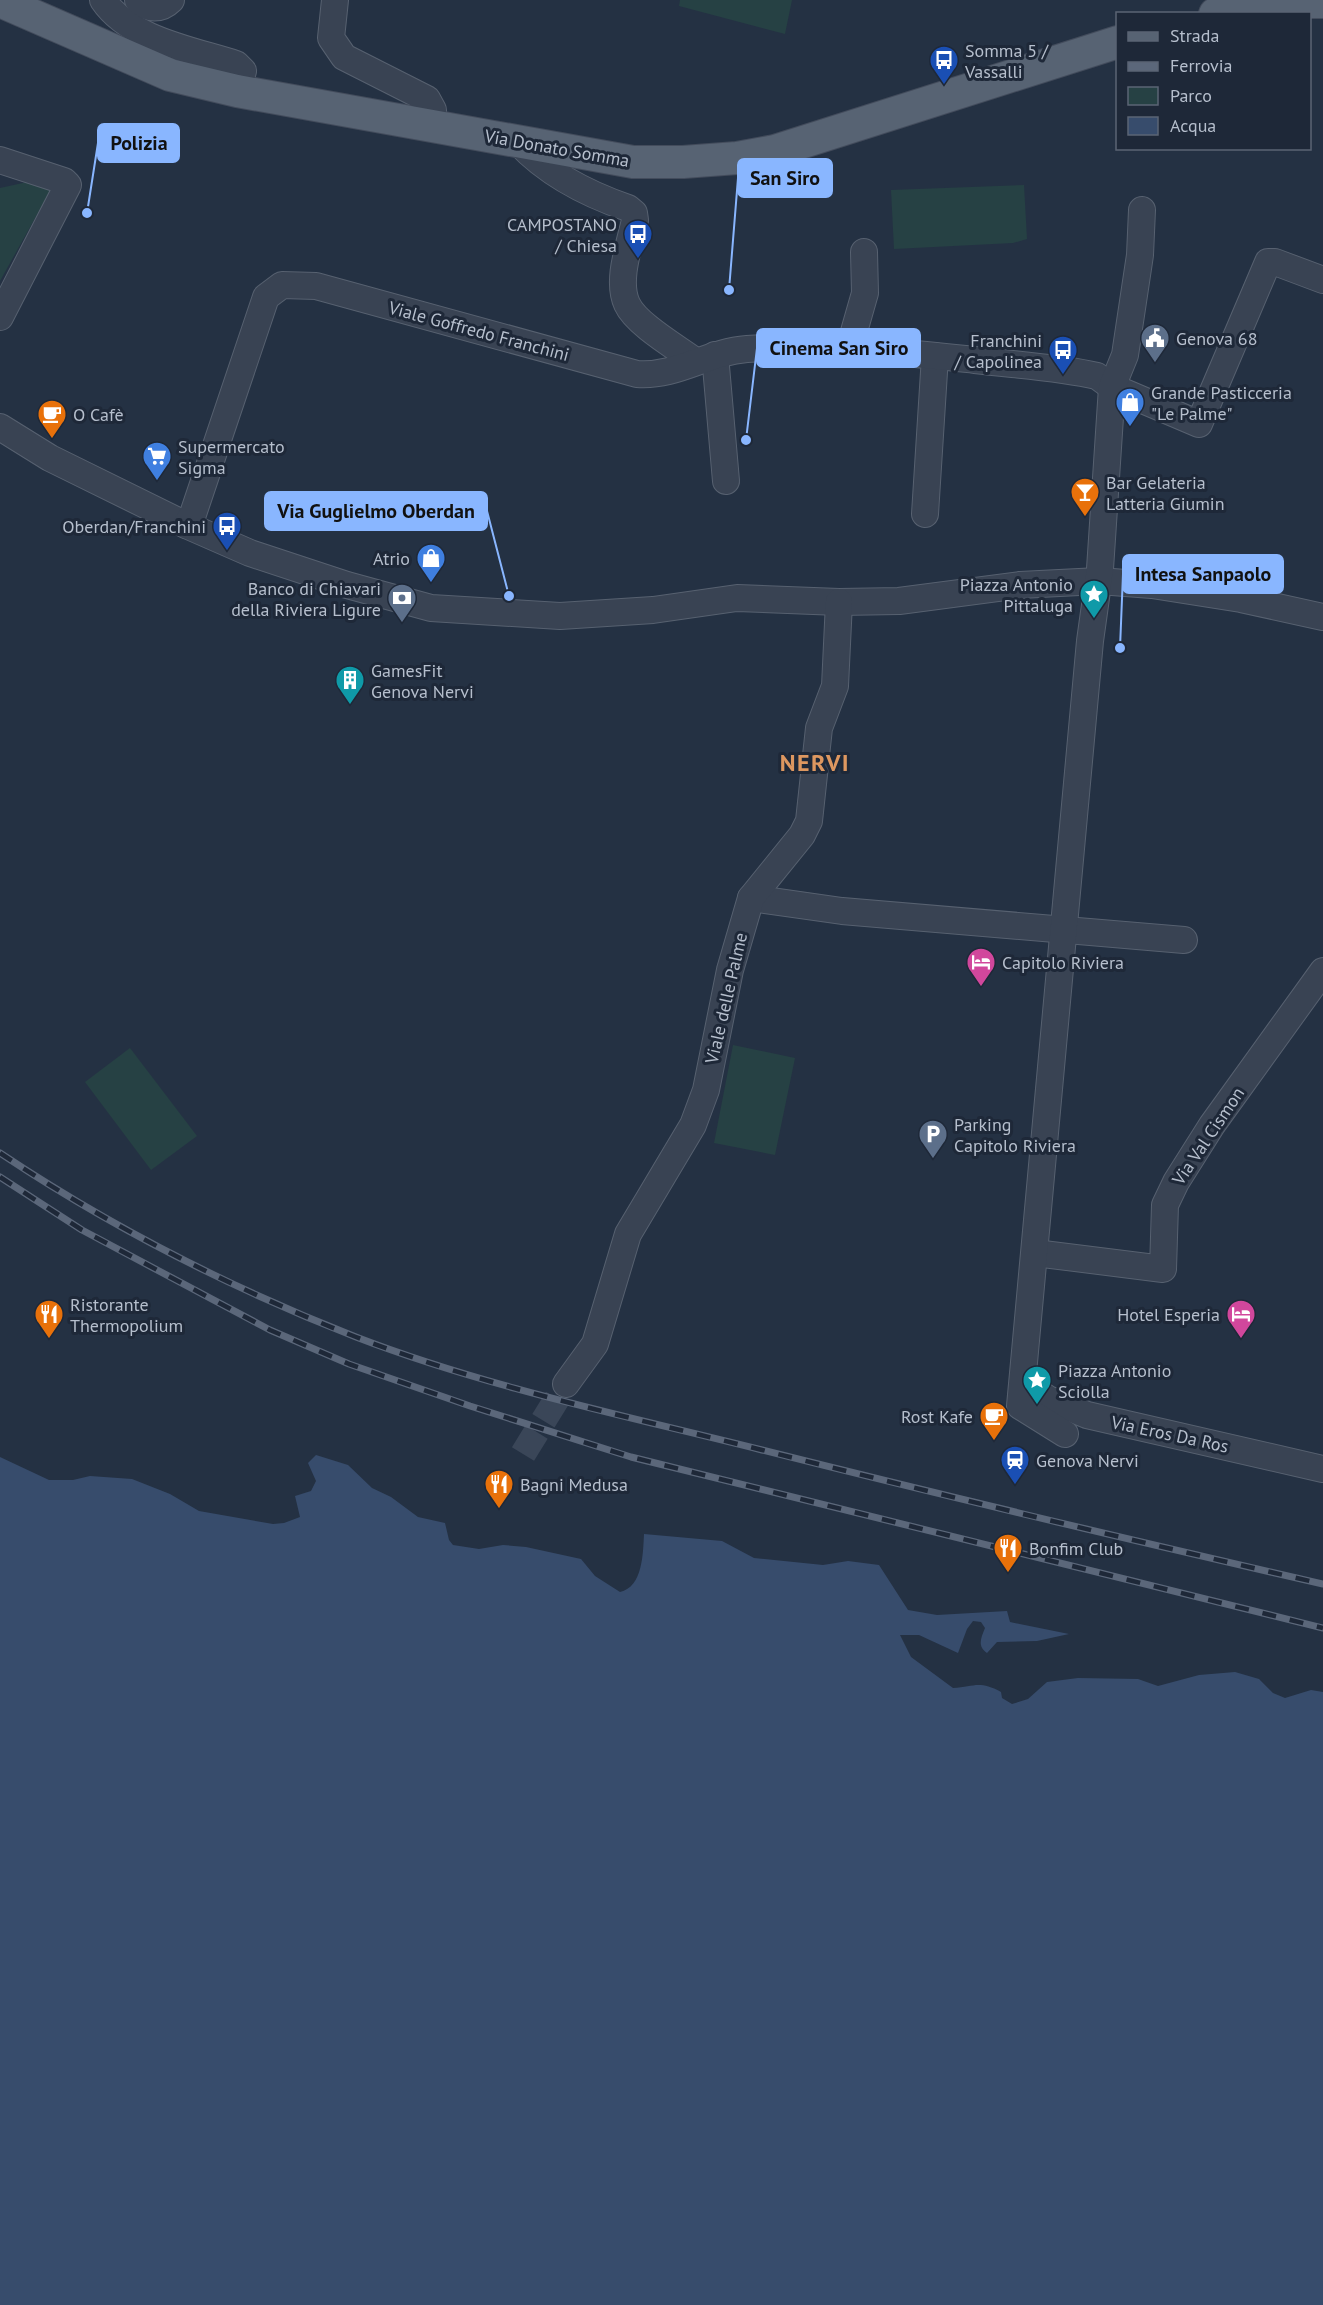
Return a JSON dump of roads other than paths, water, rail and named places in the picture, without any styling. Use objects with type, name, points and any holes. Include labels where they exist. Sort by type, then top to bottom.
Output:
[{"type":"main road","name":"Via Donato Somma","points":[[0,1],[170,75],[237,91],[433,128],[633,162],[683,162],[737,158],[775,152],[1116,43]]},
{"type":"main road","points":[[1226,12],[1279,2],[1323,2]]},
{"type":"street","points":[[103,0],[113,13],[131,27],[236,64],[243,71],[237,91]]},
{"type":"street","points":[[138,0],[153,8],[165,6],[171,0]]},
{"type":"street","points":[[335,0],[331,38],[344,57],[427,99],[433,110],[433,128]]},
{"type":"street","points":[[519,143],[531,156],[568,183],[628,208],[634,213],[635,220],[624,273],[626,303],[634,316],[705,358],[726,481]]},
{"type":"street","points":[[0,160],[64,181],[68,185],[0,317]]},
{"type":"street","points":[[1065,1434],[1022,1394],[1090,639],[1099,575],[1112,387],[1126,347],[1140,255],[1142,210]]},
{"type":"street","points":[[849,349],[865,293],[864,252]]},
{"type":"street","name":"Viale Goffredo Franchini","points":[[186,525],[193,514],[266,297],[282,285],[316,286],[637,374],[656,375],[672,372],[705,358],[747,349],[849,349],[935,356],[1076,371],[1097,376],[1112,387],[1199,424],[1268,262],[1275,262],[1323,280]]},
{"type":"street","points":[[925,514],[935,356]]},
{"type":"street","points":[[0,427],[50,458],[186,525],[250,553],[347,585],[431,608],[560,616],[653,610],[737,598],[839,602],[899,601],[1099,575],[1241,598],[1323,617]]},
{"type":"street","name":"Viale delle Palme","points":[[566,1384],[595,1344],[628,1234],[693,1125],[706,1090],[730,970],[751,898],[802,835],[809,821],[819,728],[835,686],[839,602]]},
{"type":"street","points":[[751,898],[853,912],[1184,940]]},
{"type":"street","name":"Via Val Cismon","points":[[1035,1253],[1163,1269],[1165,1205],[1176,1182],[1212,1125],[1323,971]]},
{"type":"street","name":"Via Eros Da Ros","points":[[1022,1394],[1048,1399],[1087,1415],[1323,1469]]},
{"type":"water","points":[[316,1455],[348,1465],[372,1488],[391,1497],[418,1517],[445,1523],[449,1540],[453,1545],[479,1549],[503,1545],[526,1547],[581,1559],[595,1576],[620,1592],[628,1589],[637,1576],[642,1559],[644,1534],[722,1541],[754,1558],[823,1565],[848,1561],[879,1565],[908,1610],[937,1615],[1007,1611],[1010,1622],[1069,1634],[1037,1641],[997,1642],[987,1653],[981,1645],[985,1628],[981,1622],[973,1621],[967,1629],[958,1653],[919,1635],[900,1635],[911,1657],[953,1688],[987,1686],[1001,1692],[1002,1698],[1012,1704],[1028,1699],[1047,1682],[1078,1678],[1138,1679],[1158,1686],[1199,1675],[1235,1672],[1259,1679],[1273,1693],[1285,1698],[1311,1690],[1323,1692],[1323,2305],[0,2305],[0,1457],[49,1480],[73,1480],[90,1476],[132,1479],[170,1494],[199,1511],[273,1524],[300,1517],[295,1496],[311,1491],[316,1481],[308,1463]]},
{"type":"tunnel","points":[[523,1454],[566,1384]]},
{"type":"railway","points":[[0,1153],[128,1231],[218,1277],[309,1318],[405,1355],[506,1386],[608,1412],[972,1502],[1323,1584]]},
{"type":"railway","points":[[0,1177],[82,1230],[270,1330],[349,1364],[470,1406],[631,1457],[1323,1628]]},
{"type":"place","name":"Somma 5 / Vassalli","points":[[944,86]]},
{"type":"place","name":"Polizia","points":[[87,213]]},
{"type":"place","name":"CAMPOSTANO / Chiesa","points":[[638,260]]},
{"type":"place","name":"San Siro","points":[[729,290]]},
{"type":"place","name":"Genova 68","points":[[1155,364]]},
{"type":"place","name":"Franchini / Capolinea","points":[[1063,376]]},
{"type":"place","name":"Grande Pasticceria \"Le Palme\"","points":[[1130,428]]},
{"type":"place","name":"O Cafè","points":[[52,440]]},
{"type":"place","name":"Cinema San Siro","points":[[746,440]]},
{"type":"place","name":"Supermercato Sigma","points":[[157,482]]},
{"type":"place","name":"Bar Gelateria Latteria Giumin","points":[[1085,518]]},
{"type":"place","name":"Oberdan/Franchini","points":[[227,552]]},
{"type":"place","name":"Atrio","points":[[431,584]]},
{"type":"place","name":"Via Guglielmo Oberdan","points":[[509,596]]},
{"type":"place","name":"Piazza Antonio Pittaluga","points":[[1094,620]]},
{"type":"place","name":"Banco di Chiavari della Riviera Ligure","points":[[402,624]]},
{"type":"place","name":"Intesa Sanpaolo","points":[[1120,648]]},
{"type":"place","name":"GamesFit Genova Nervi","points":[[350,706]]},
{"type":"place","name":"Capitolo Riviera","points":[[981,988]]},
{"type":"place","name":"Parking Capitolo Riviera","points":[[933,1160]]},
{"type":"place","name":"Ristorante Thermopolium","points":[[49,1340]]},
{"type":"place","name":"Hotel Esperia","points":[[1241,1340]]},
{"type":"place","name":"Piazza Antonio Sciolla","points":[[1037,1406]]},
{"type":"place","name":"Rost Kafe","points":[[994,1442]]},
{"type":"place","name":"Genova Nervi","points":[[1015,1486]]},
{"type":"place","name":"Bagni Medusa","points":[[499,1510]]},
{"type":"place","name":"Bonfim Club","points":[[1008,1574]]},
{"type":"district","name":"NERVI","points":[[815,762]]}]
